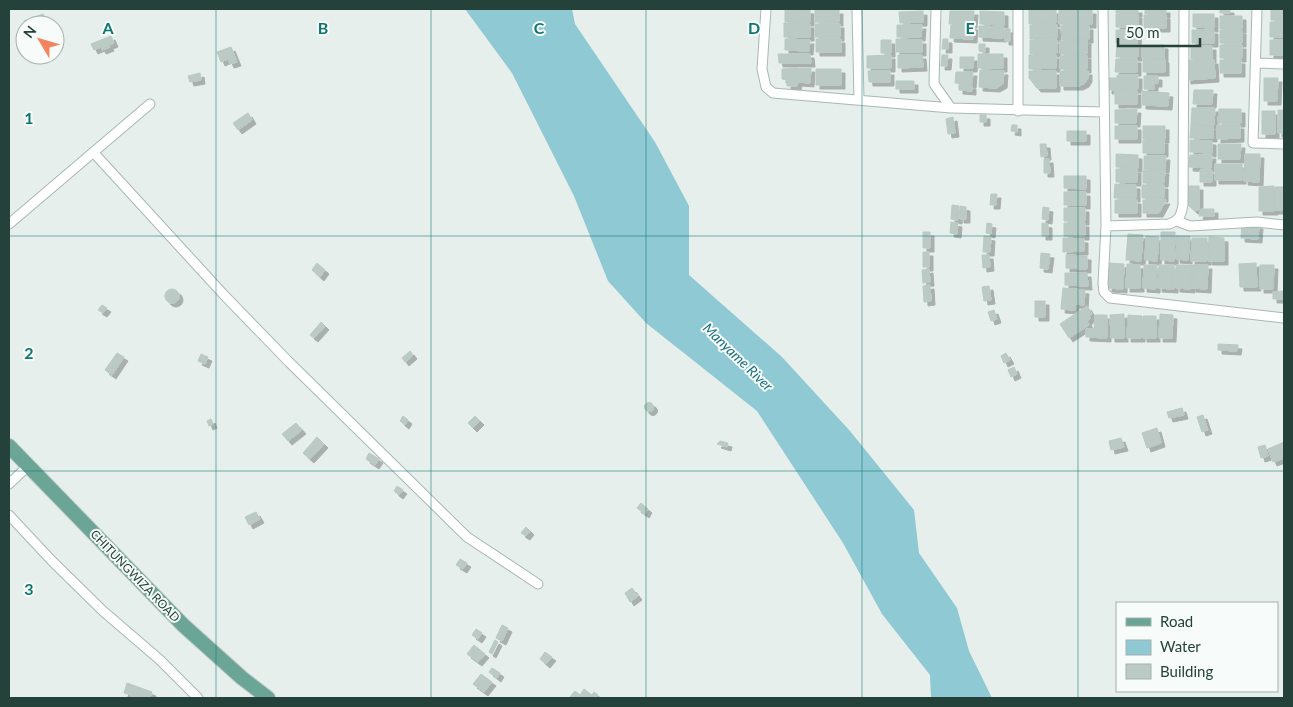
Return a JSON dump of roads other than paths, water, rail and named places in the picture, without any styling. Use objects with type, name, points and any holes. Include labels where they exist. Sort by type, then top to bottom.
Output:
[{"type":"main road","name":"CHITUNGWIZA ROAD","points":[[9,446],[183,625],[242,678],[268,698]]},
{"type":"street","points":[[766,9],[762,69],[766,87],[773,93],[951,108],[1104,112]]},
{"type":"street","points":[[857,9],[859,100]]},
{"type":"street","points":[[936,9],[934,84],[951,108]]},
{"type":"street","points":[[1018,9],[1018,111]]},
{"type":"street","points":[[1103,9],[1106,226],[1104,292],[1110,298],[1284,318]]},
{"type":"street","points":[[1177,222],[1184,204],[1184,9]]},
{"type":"street","points":[[1257,9],[1253,143],[1284,144]]},
{"type":"street","points":[[1256,63],[1284,64]]},
{"type":"street","points":[[9,224],[150,104]]},
{"type":"street","points":[[93,152],[224,295],[289,362],[467,537],[538,584]]},
{"type":"street","points":[[1106,226],[1169,224],[1177,222],[1190,226],[1257,222],[1284,225]]},
{"type":"street","points":[[9,484],[28,466]]},
{"type":"street","points":[[9,515],[58,568],[103,611],[160,660],[198,698]]},
{"type":"water","name":"Manyame River","points":[[465,9],[572,9],[575,24],[655,142],[689,206],[689,275],[782,357],[850,431],[914,510],[919,553],[957,608],[969,651],[992,698],[931,698],[930,675],[882,614],[843,543],[757,411],[646,323],[608,281],[574,196],[512,73]]}]
